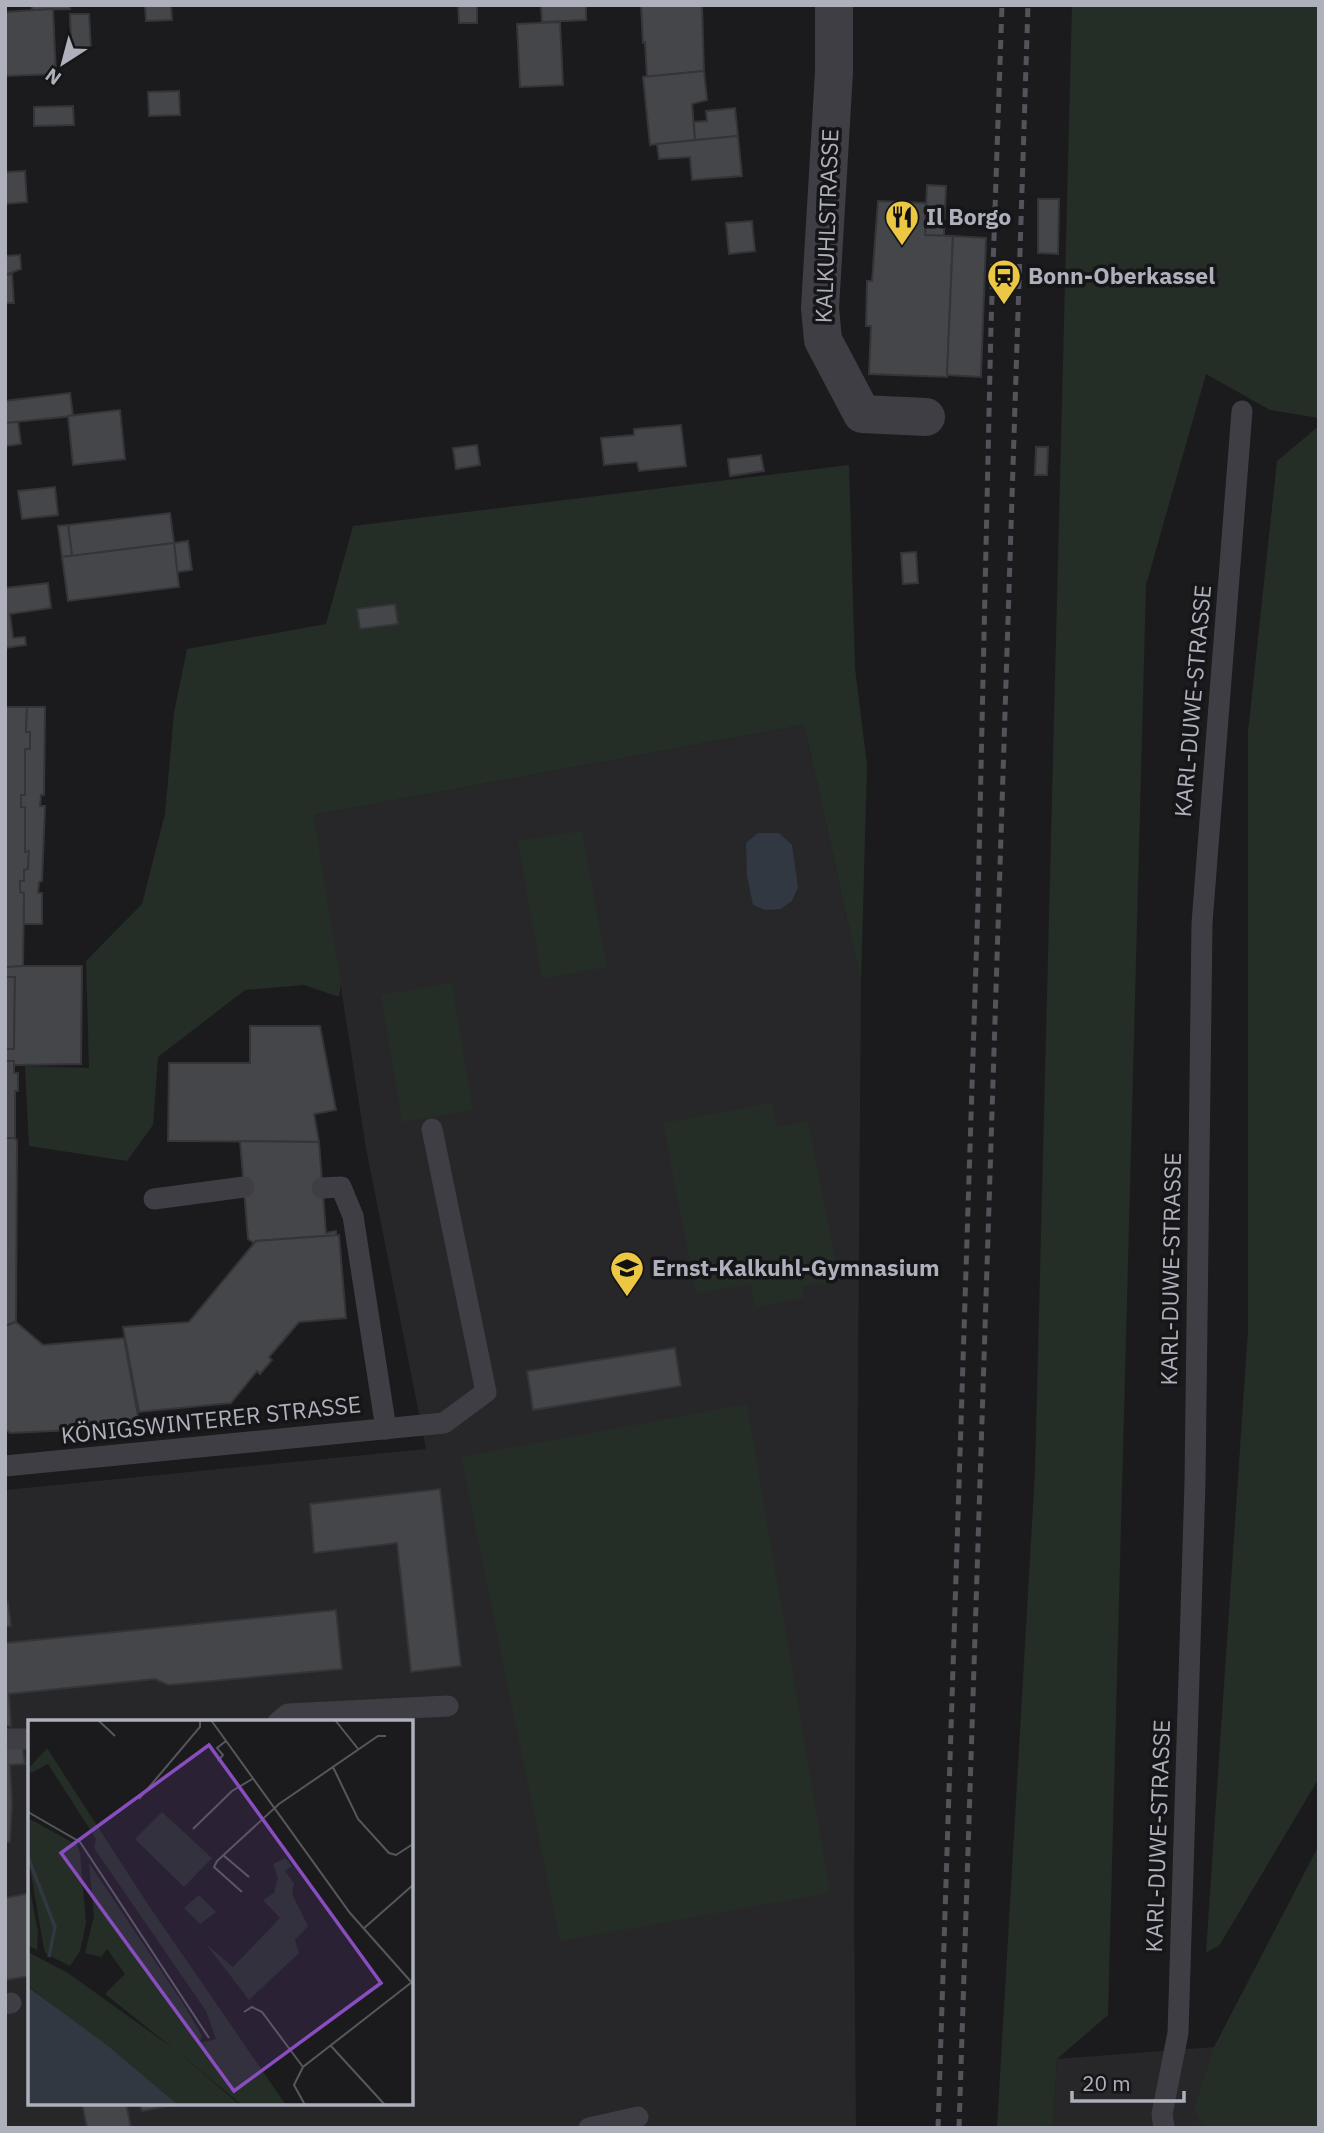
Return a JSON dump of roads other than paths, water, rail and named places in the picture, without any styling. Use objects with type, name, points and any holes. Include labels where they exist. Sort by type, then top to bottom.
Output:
[{"type":"street","name":"KALKUHLSTRASSE","points":[[834,5],[831,120],[820,308],[823,340],[862,414],[926,417]]},
{"type":"lane","name":"KARL-DUWE-STRASSE","points":[[1164,2128],[1162,2114],[1178,2034],[1180,1992],[1195,1482],[1202,923],[1242,411]]},
{"type":"lane","name":"KÖNIGSWINTERER STRASSE","points":[[5,1466],[444,1423],[486,1392],[432,1129]]},
{"type":"lane","points":[[154,1199],[244,1187]]},
{"type":"lane","points":[[322,1188],[341,1187],[353,1216],[386,1429]]},
{"type":"lane","points":[[280,1720],[288,1714],[448,1706]]},
{"type":"lane","points":[[5,1739],[28,1738]]},
{"type":"lane","points":[[589,2128],[638,2117]]},
{"type":"railway","points":[[938,2128],[978,902],[991,325],[1002,5]]},
{"type":"railway","points":[[959,2128],[1028,5]]},
{"type":"place","name":"Il Borgo","points":[[902,247]]},
{"type":"place","name":"Bonn-Oberkassel","points":[[1004,306]]},
{"type":"place","name":"Ernst-Kalkuhl-Gymnasium","points":[[627,1298]]}]
